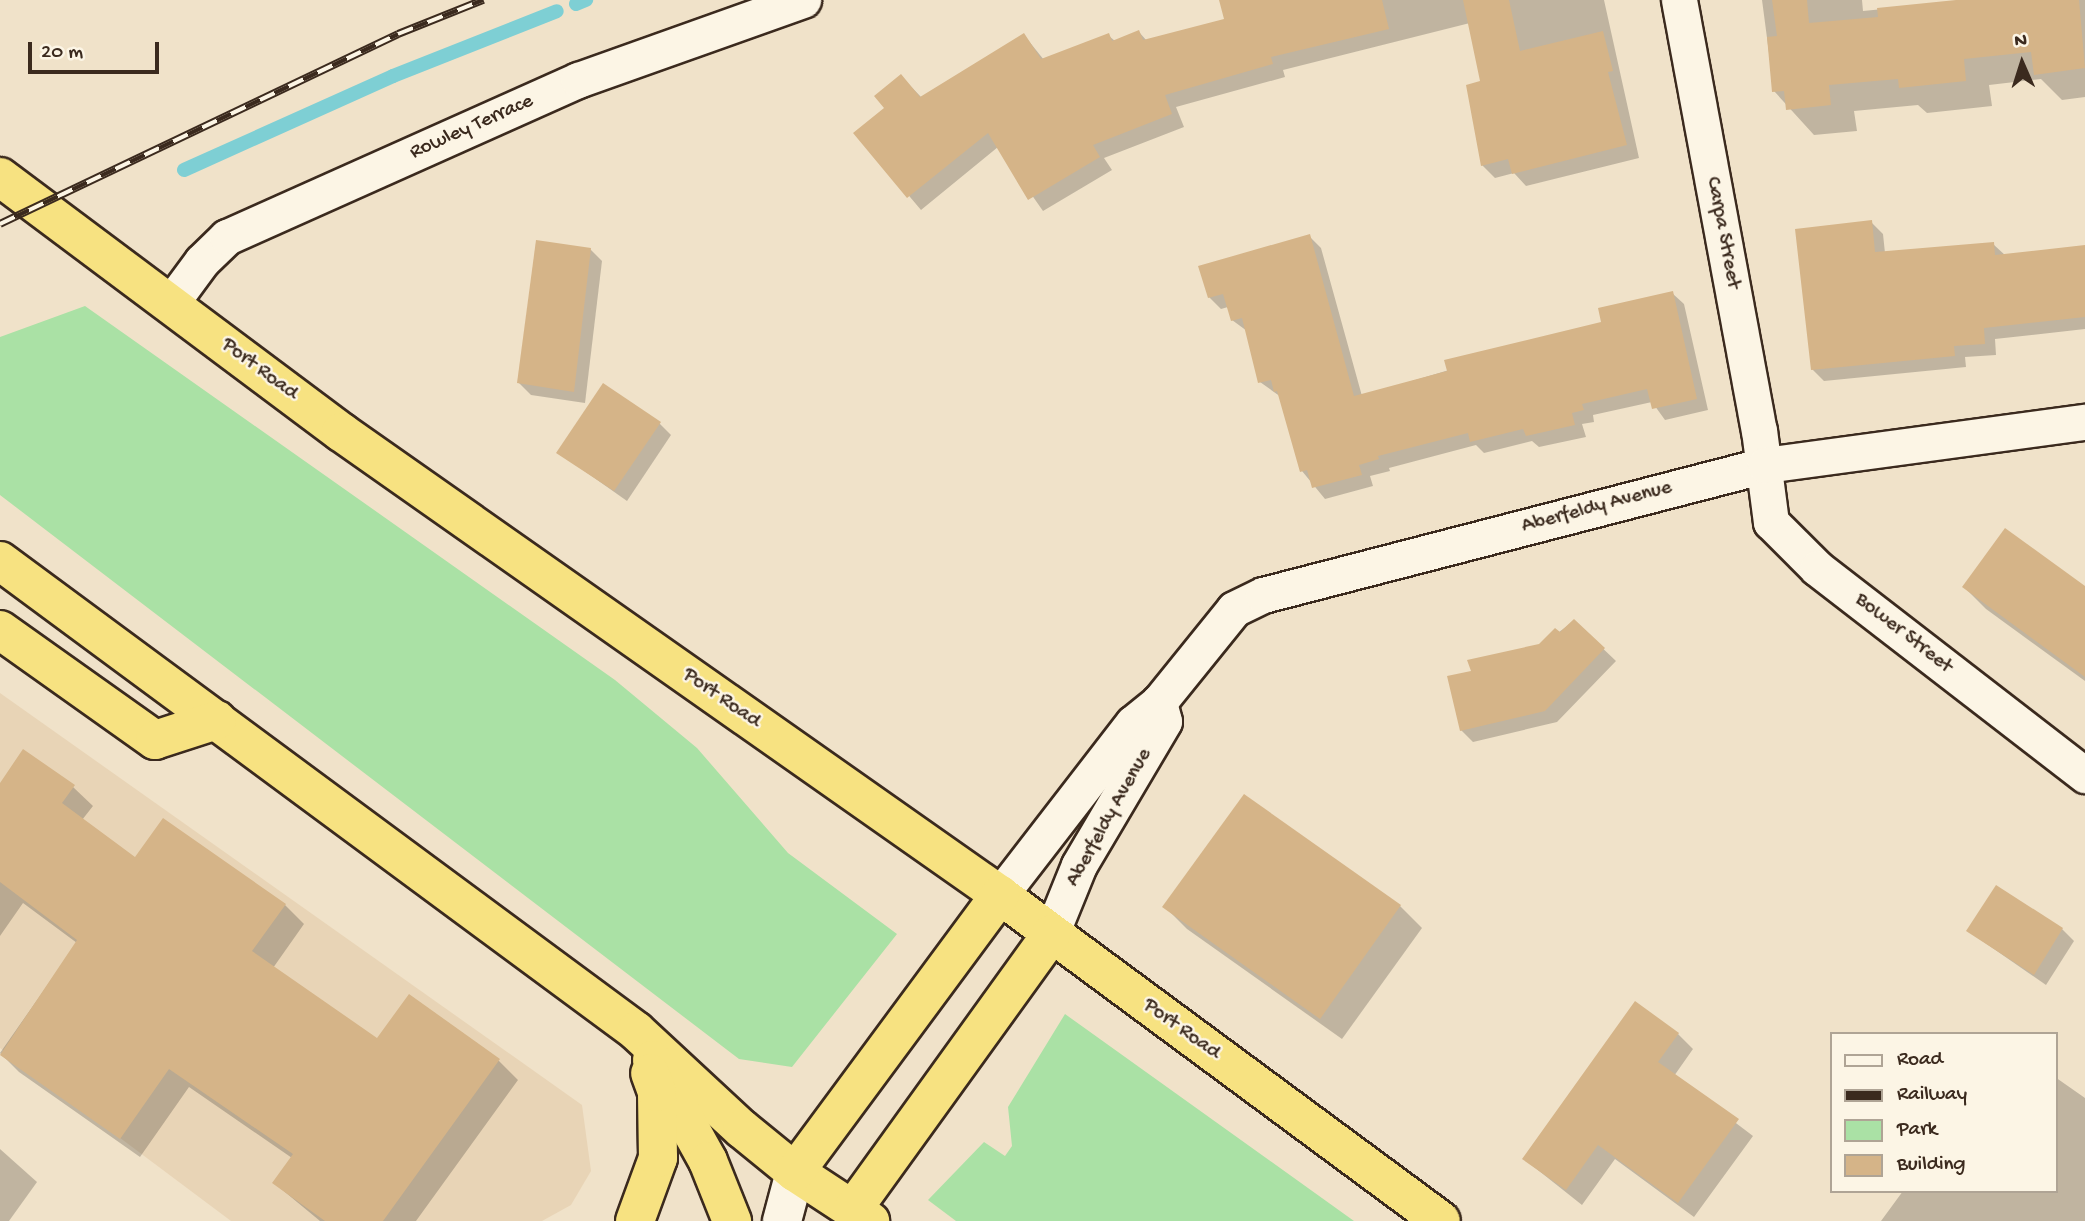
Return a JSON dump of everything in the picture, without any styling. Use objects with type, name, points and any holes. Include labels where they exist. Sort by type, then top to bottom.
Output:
[{"type":"highway","name":"Port Road","points":[[0,177],[341,432],[1000,894],[1441,1221]]},
{"type":"highway","points":[[0,561],[636,1031],[795,1172],[856,1217],[1051,934]]},
{"type":"highway","points":[[0,630],[155,740],[217,720]]},
{"type":"highway","points":[[795,1172],[1000,894]]},
{"type":"highway","points":[[635,1221],[658,1158],[657,1092],[636,1031]]},
{"type":"highway","points":[[636,1031],[708,1161],[732,1221]]},
{"type":"main road","points":[[782,1221],[795,1172]]},
{"type":"street","name":"Rowley Terrace","points":[[171,303],[202,261],[227,237],[578,80],[803,0]]},
{"type":"street","name":"Carpa Street","points":[[1679,0],[1765,466]]},
{"type":"street","name":"Aberfeldy Avenue","points":[[1000,894],[1133,723],[1159,702],[1234,609],[1263,595],[1765,466],[2085,422]]},
{"type":"street","name":"Bower Street","points":[[1765,466],[1771,522],[1817,568],[2085,775]]},
{"type":"street","name":"Aberfeldy Avenue","points":[[1051,934],[1079,865],[1164,721],[1159,702]]},
{"type":"shaded area","points":[[0,693],[582,1105],[591,1171],[571,1205],[542,1221],[231,1221],[0,1048]]},
{"type":"green space","points":[[85,306],[615,680],[697,748],[788,853],[897,934],[792,1067],[739,1059],[0,495],[0,337]]},
{"type":"green space","points":[[1065,1014],[1354,1221],[956,1221],[928,1200],[984,1142],[1005,1156],[1012,1146],[1008,1107]]},
{"type":"building","points":[[1219,0],[1382,0],[1389,29],[1271,57],[1273,64],[1165,95],[1172,114],[1093,145],[1100,157],[1028,200],[988,133],[907,198],[853,133],[884,108],[874,96],[901,74],[920,97],[1024,33],[1041,59],[1109,33],[1112,41],[1139,30],[1143,40],[1224,19]]},
{"type":"building","points":[[1463,0],[1509,0],[1520,51],[1603,31],[1613,71],[1608,72],[1627,145],[1512,174],[1508,159],[1481,166],[1466,85],[1480,81]]},
{"type":"building","points":[[1772,0],[1807,0],[1809,23],[1878,17],[1877,8],[1956,0],[2079,0],[2085,68],[2034,75],[2031,52],[1964,59],[1966,81],[1899,88],[1898,79],[1829,85],[1831,105],[1786,110],[1784,91],[1772,92],[1767,37],[1777,36]]},
{"type":"building","points":[[1872,220],[1875,252],[1994,242],[1995,255],[2085,245],[2085,317],[1984,328],[1985,344],[1954,346],[1955,356],[1811,370],[1795,229]]},
{"type":"building","points":[[1310,234],[1354,396],[1447,371],[1444,360],[1601,322],[1598,308],[1673,291],[1697,399],[1652,409],[1647,389],[1582,404],[1584,410],[1572,413],[1575,425],[1526,436],[1523,429],[1470,442],[1468,433],[1378,456],[1379,459],[1359,465],[1362,475],[1312,488],[1307,470],[1300,472],[1277,391],[1274,392],[1271,380],[1258,383],[1242,318],[1231,321],[1223,294],[1208,298],[1198,266]]},
{"type":"building","points":[[536,240],[591,248],[574,392],[517,383]]},
{"type":"building","points":[[603,383],[661,422],[614,491],[556,453]]},
{"type":"building","points":[[2005,528],[2085,586],[2085,677],[1962,587]]},
{"type":"building","points":[[1574,619],[1605,648],[1545,711],[1460,731],[1447,676],[1471,671],[1467,660],[1539,644],[1555,628],[1560,632]]},
{"type":"building","points":[[23,749],[75,785],[62,803],[135,857],[163,818],[286,904],[252,951],[377,1038],[409,994],[500,1059],[383,1221],[325,1221],[272,1183],[293,1154],[169,1069],[120,1139],[0,1055],[77,940],[0,882],[0,783]]},
{"type":"building","points":[[1244,794],[1401,905],[1320,1019],[1162,907]]},
{"type":"building","points":[[1996,885],[2063,928],[2034,975],[1966,931]]},
{"type":"building","points":[[1635,1001],[1679,1033],[1658,1062],[1739,1119],[1678,1203],[1598,1145],[1566,1190],[1522,1159]]},
{"type":"waterway","points":[[576,4],[586,0]]},
{"type":"waterway","points":[[184,170],[393,76],[557,11]]},
{"type":"railway","points":[[0,224],[398,34],[483,0]]}]
